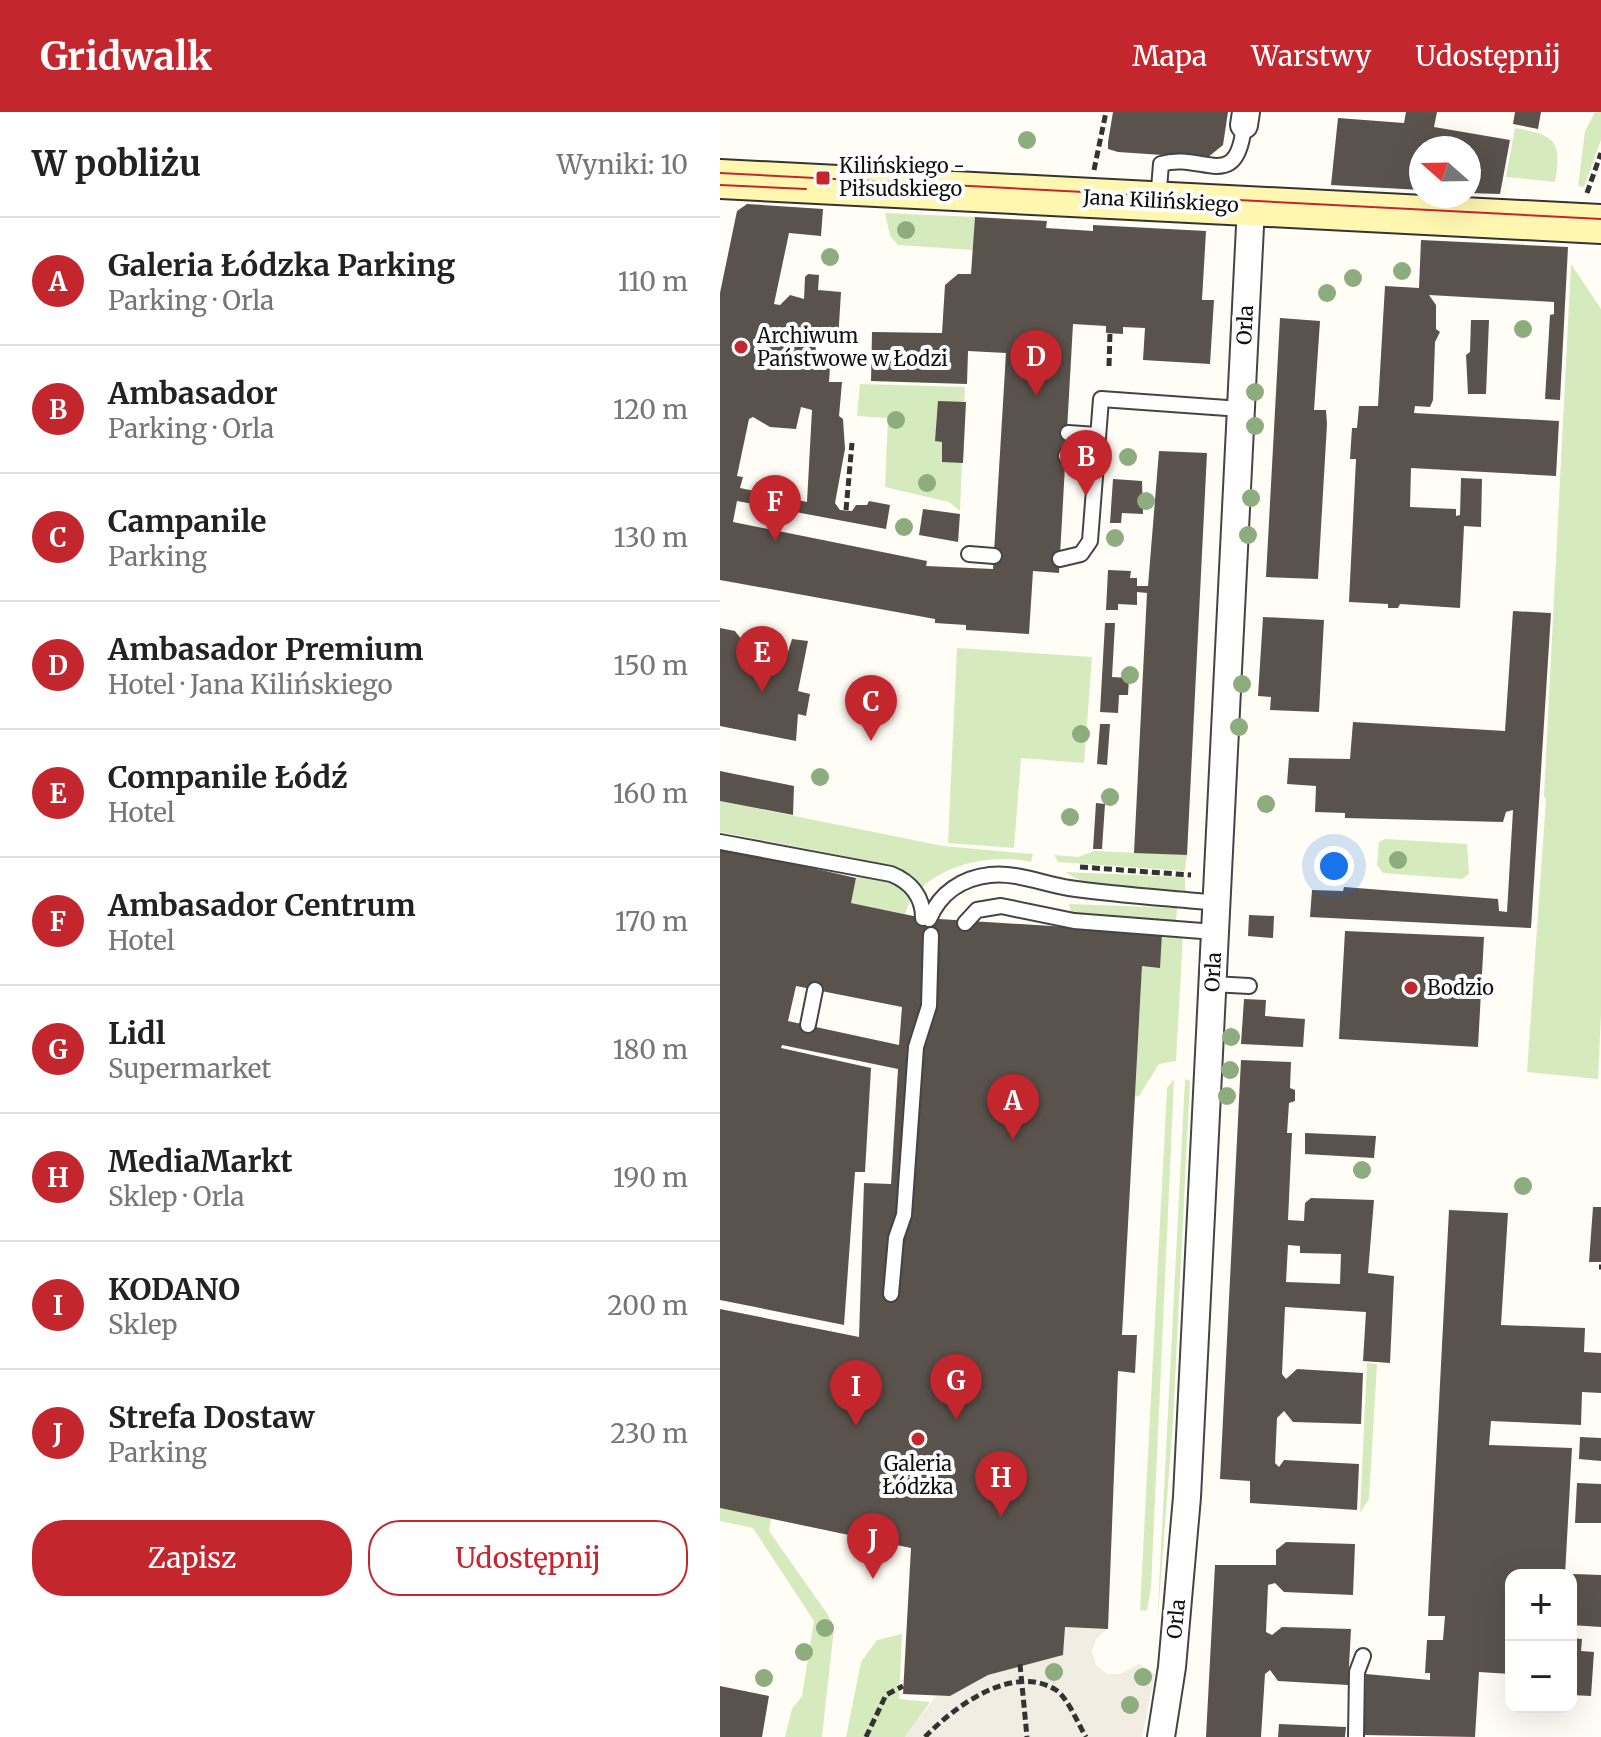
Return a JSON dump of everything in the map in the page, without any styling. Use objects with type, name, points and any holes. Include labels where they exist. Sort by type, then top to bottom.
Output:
[{"type":"street","name":"Jana Kilińskiego","points":[[720,179],[1601,224]]},
{"type":"street","name":"Orla","points":[[1161,1737],[1172,1667],[1186,1506],[1251,206]]},
{"type":"lane","points":[[1158,201],[1161,164],[1226,165],[1236,159],[1242,148],[1245,118]]},
{"type":"lane","points":[[1060,559],[1081,554],[1090,541],[1101,399],[1241,409]]},
{"type":"lane","points":[[1068,433],[1097,435]]},
{"type":"lane","points":[[1066,456],[1095,458]]},
{"type":"lane","points":[[969,554],[994,556]]},
{"type":"lane","points":[[720,842],[891,874],[901,878],[917,894],[926,919],[950,889],[963,882],[993,875],[1101,892],[1217,903]]},
{"type":"lane","points":[[965,923],[977,910],[1001,906],[1074,921],[1215,932]]},
{"type":"lane","points":[[891,1294],[896,1238],[904,1215],[916,1047],[929,1006],[931,935]]},
{"type":"lane","points":[[1212,984],[1249,986]]},
{"type":"lane","points":[[808,1025],[815,990]]},
{"type":"lane","points":[[1356,1737],[1357,1672],[1363,1656]]},
{"type":"path","points":[[1094,173],[1106,112]]},
{"type":"path","points":[[1589,187],[1601,153]]},
{"type":"path","points":[[1109,366],[1110,333]]},
{"type":"path","points":[[846,510],[850,447]]},
{"type":"path","points":[[1075,867],[1191,875]]},
{"type":"path","points":[[1020,1664],[1027,1737]]},
{"type":"path","points":[[925,1737],[960,1706],[1022,1680],[1033,1680],[1059,1691],[1086,1737]]},
{"type":"path","points":[[866,1737],[886,1695],[903,1686]]},
{"type":"green space","points":[[1595,112],[1601,112],[1601,140],[1584,187],[1578,186],[1585,131]]},
{"type":"green space","points":[[1515,128],[1540,134],[1553,142],[1557,157],[1555,182],[1506,177]]},
{"type":"green space","points":[[885,213],[975,217],[973,250],[898,245],[890,236]]},
{"type":"green space","points":[[1571,264],[1601,309],[1601,1013],[1598,1079],[1527,1072],[1546,799]]},
{"type":"green space","points":[[860,384],[965,387],[960,511],[949,502],[885,487],[888,418],[857,416]]},
{"type":"green space","points":[[957,648],[1092,657],[1084,763],[1021,758],[1014,848],[948,843]]},
{"type":"green space","points":[[720,801],[943,846],[1033,854],[1031,862],[996,859],[940,874],[913,898],[905,914],[851,903],[860,859],[720,832]]},
{"type":"green space","points":[[1385,839],[1467,844],[1469,874],[1462,879],[1383,873],[1377,865],[1379,842]]},
{"type":"green space","points":[[1094,851],[1187,855],[1185,871],[1058,862],[1054,855],[1078,857]]},
{"type":"green space","points":[[1065,872],[1185,877],[1185,893],[1081,881]]},
{"type":"green space","points":[[1069,904],[1177,908],[1176,921],[1086,917],[1071,912]]},
{"type":"green space","points":[[1162,933],[1183,935],[1176,1061],[1159,1064],[1139,1096],[1135,1097],[1142,966]]},
{"type":"green space","points":[[1174,1079],[1151,1587],[1147,1611],[1140,1610],[1167,1088]]},
{"type":"green space","points":[[1185,1079],[1190,1081],[1173,1421],[1157,1627]]},
{"type":"green space","points":[[1367,1363],[1377,1364],[1369,1499],[1360,1513]]},
{"type":"green space","points":[[720,1508],[771,1519],[769,1531],[834,1628],[822,1737],[785,1737],[792,1709],[802,1696],[814,1621],[753,1528],[720,1521]]},
{"type":"green space","points":[[902,1634],[899,1699],[930,1702],[905,1737],[846,1737],[861,1662],[877,1640]]},
{"type":"shaded area","points":[[1065,1627],[1108,1629],[1096,1639],[1092,1651],[1096,1665],[1107,1674],[1120,1674],[1139,1664],[1155,1674],[1142,1737],[905,1737],[936,1696],[950,1696],[988,1675],[1063,1655]]},
{"type":"building","points":[[1113,112],[1228,112],[1223,145],[1207,158],[1108,149]]},
{"type":"building","points":[[1406,112],[1437,112],[1434,127],[1510,140],[1500,194],[1481,193],[1481,136],[1409,136],[1409,189],[1331,185],[1338,118],[1404,123]]},
{"type":"building","points":[[1515,112],[1541,112],[1538,129],[1513,124]]},
{"type":"building","points":[[747,204],[823,209],[821,236],[789,233],[774,304],[780,305],[790,295],[804,299],[805,277],[808,274],[819,275],[818,290],[841,292],[838,341],[816,340],[815,365],[830,367],[829,382],[842,382],[839,416],[843,419],[845,449],[835,503],[840,510],[852,511],[856,505],[867,505],[869,501],[890,505],[886,529],[737,501],[733,522],[927,561],[926,566],[993,569],[1006,353],[968,351],[967,384],[871,381],[872,332],[942,333],[945,285],[958,274],[971,274],[975,217],[1047,221],[1046,228],[1093,231],[1093,225],[1206,231],[1202,300],[1214,300],[1210,364],[1143,360],[1145,328],[1123,327],[1123,334],[1106,333],[1106,326],[1073,324],[1059,573],[1033,571],[1029,634],[966,630],[966,625],[935,623],[935,619],[720,580],[720,293],[737,211]],"holes":[[[801,407],[812,410],[807,502],[740,488],[743,477],[737,476],[749,419],[753,417],[770,427],[796,429]]]},
{"type":"building","points":[[1421,240],[1568,247],[1560,400],[1545,399],[1550,315],[1554,314],[1554,302],[1429,295],[1436,305],[1436,329],[1440,332],[1435,342],[1433,400],[1430,407],[1415,406],[1414,413],[1559,421],[1556,476],[1411,468],[1410,507],[1456,509],[1456,516],[1460,515],[1461,478],[1482,479],[1481,527],[1464,526],[1460,608],[1400,604],[1398,608],[1388,608],[1388,604],[1349,602],[1356,459],[1350,459],[1352,428],[1357,428],[1359,406],[1378,406],[1385,286],[1419,288]]},
{"type":"building","points":[[1280,318],[1320,321],[1314,410],[1326,410],[1327,424],[1318,579],[1266,577]]},
{"type":"building","points":[[1471,320],[1489,320],[1486,394],[1468,394],[1466,355],[1470,352]]},
{"type":"building","points":[[938,401],[966,402],[963,463],[942,462],[942,442],[935,441]]},
{"type":"building","points":[[1159,451],[1207,453],[1187,855],[1134,853],[1147,593],[1137,592],[1137,605],[1118,604],[1118,610],[1106,610],[1108,570],[1131,571],[1130,578],[1137,578],[1137,586],[1148,586]]},
{"type":"building","points":[[1113,479],[1142,481],[1143,514],[1122,513],[1121,523],[1110,523]]},
{"type":"building","points":[[923,509],[960,514],[958,542],[919,535]]},
{"type":"building","points":[[1513,611],[1551,613],[1531,928],[1310,917],[1312,890],[1343,891],[1344,887],[1498,899],[1499,911],[1507,912],[1513,810],[1506,812],[1503,822],[1345,818],[1345,813],[1315,812],[1316,786],[1287,784],[1289,758],[1350,759],[1353,722],[1505,731]]},
{"type":"building","points":[[1263,617],[1324,620],[1319,712],[1270,710],[1271,697],[1258,696]]},
{"type":"building","points":[[1105,623],[1115,623],[1112,677],[1129,678],[1128,695],[1119,695],[1118,713],[1100,712]]},
{"type":"building","points":[[720,628],[735,631],[748,648],[787,655],[792,639],[808,641],[798,691],[810,694],[806,716],[798,714],[796,741],[720,726]]},
{"type":"building","points":[[1100,724],[1110,724],[1107,765],[1097,764]]},
{"type":"building","points":[[720,771],[794,786],[793,815],[720,801]]},
{"type":"building","points":[[1096,803],[1105,804],[1102,849],[1093,849]]},
{"type":"building","points":[[720,847],[856,878],[851,903],[923,918],[1162,933],[1160,968],[1142,966],[1122,1335],[1137,1335],[1135,1373],[1118,1371],[1108,1629],[1065,1627],[1063,1655],[988,1675],[950,1696],[903,1694],[911,1548],[720,1508],[720,1309],[859,1337],[864,1183],[891,1184],[898,1069],[782,1045],[781,1048],[871,1068],[865,1172],[855,1172],[844,1325],[720,1300]],"holes":[[[796,986],[902,1007],[899,1045],[788,1021]]]},
{"type":"building","points":[[1249,915],[1274,916],[1273,938],[1248,936]]},
{"type":"building","name":"Bodzio","points":[[1345,931],[1484,937],[1478,1047],[1339,1039]]},
{"type":"building","points":[[1244,999],[1266,1000],[1265,1016],[1305,1019],[1303,1047],[1241,1044]]},
{"type":"building","points":[[1241,1060],[1291,1062],[1290,1088],[1295,1090],[1295,1101],[1289,1103],[1287,1133],[1292,1133],[1288,1220],[1304,1221],[1305,1203],[1311,1198],[1374,1200],[1368,1273],[1394,1276],[1390,1363],[1363,1361],[1366,1312],[1285,1307],[1282,1374],[1286,1379],[1297,1369],[1363,1373],[1361,1424],[1293,1422],[1284,1411],[1277,1418],[1275,1463],[1279,1467],[1284,1460],[1359,1464],[1357,1510],[1250,1503],[1250,1481],[1220,1479]],"holes":[[[1288,1245],[1300,1246],[1300,1253],[1341,1254],[1340,1284],[1286,1282]]]},
{"type":"building","points":[[1305,1133],[1376,1136],[1374,1158],[1305,1154]]},
{"type":"building","points":[[1593,1207],[1601,1207],[1601,1262],[1589,1262]]},
{"type":"building","points":[[1449,1210],[1508,1213],[1501,1325],[1585,1328],[1584,1352],[1601,1353],[1601,1393],[1582,1392],[1581,1425],[1491,1421],[1489,1445],[1572,1448],[1565,1569],[1505,1569],[1505,1674],[1479,1672],[1475,1737],[1363,1735],[1366,1674],[1430,1680],[1430,1673],[1425,1673],[1427,1640],[1443,1640],[1445,1616],[1428,1616]]},
{"type":"building","points":[[1580,1437],[1601,1438],[1601,1461],[1579,1459]]},
{"type":"building","points":[[1577,1483],[1601,1484],[1601,1523],[1575,1523]]},
{"type":"building","points":[[1286,1542],[1355,1544],[1353,1595],[1284,1592],[1275,1583],[1268,1585],[1266,1632],[1272,1635],[1282,1627],[1351,1629],[1348,1685],[1278,1681],[1270,1670],[1265,1674],[1261,1737],[1206,1737],[1215,1565],[1276,1565],[1276,1550]]},
{"type":"building","points":[[1577,1574],[1601,1575],[1601,1627],[1577,1625]]},
{"type":"building","points":[[1577,1639],[1582,1639],[1581,1651],[1594,1652],[1591,1696],[1577,1695]]},
{"type":"building","points":[[720,1686],[769,1696],[762,1737],[720,1737]]},
{"type":"building","points":[[1279,1724],[1346,1727],[1345,1737],[1278,1737]]},
{"type":"tram line","points":[[720,173],[1601,219]]},
{"type":"tram line","points":[[720,185],[806,189]]},
{"type":"place","name":"Kilińskiego - Piłsudskiego","points":[[823,178]]},
{"type":"place","name":"Archiwum Państwowe w Łodzi","points":[[741,347]]},
{"type":"place","name":"Ambasador Premium","points":[[1036,396]]},
{"type":"place","name":"Ambasador","points":[[1086,496]]},
{"type":"place","name":"Ambasador Centrum","points":[[775,541]]},
{"type":"place","name":"Companile Łódź","points":[[762,692]]},
{"type":"place","name":"Campanile","points":[[871,741]]},
{"type":"place","name":"Bodzio","points":[[1411,988]]},
{"type":"place","name":"Galeria Łódzka Parking","points":[[1013,1140]]},
{"type":"place","name":"Lidl","points":[[956,1420]]},
{"type":"place","name":"KODANO","points":[[856,1426]]},
{"type":"place","name":"Galeria Łódzka","points":[[918,1439]]},
{"type":"place","name":"MediaMarkt","points":[[1001,1517]]},
{"type":"place","name":"Strefa Dostaw","points":[[873,1579]]}]
